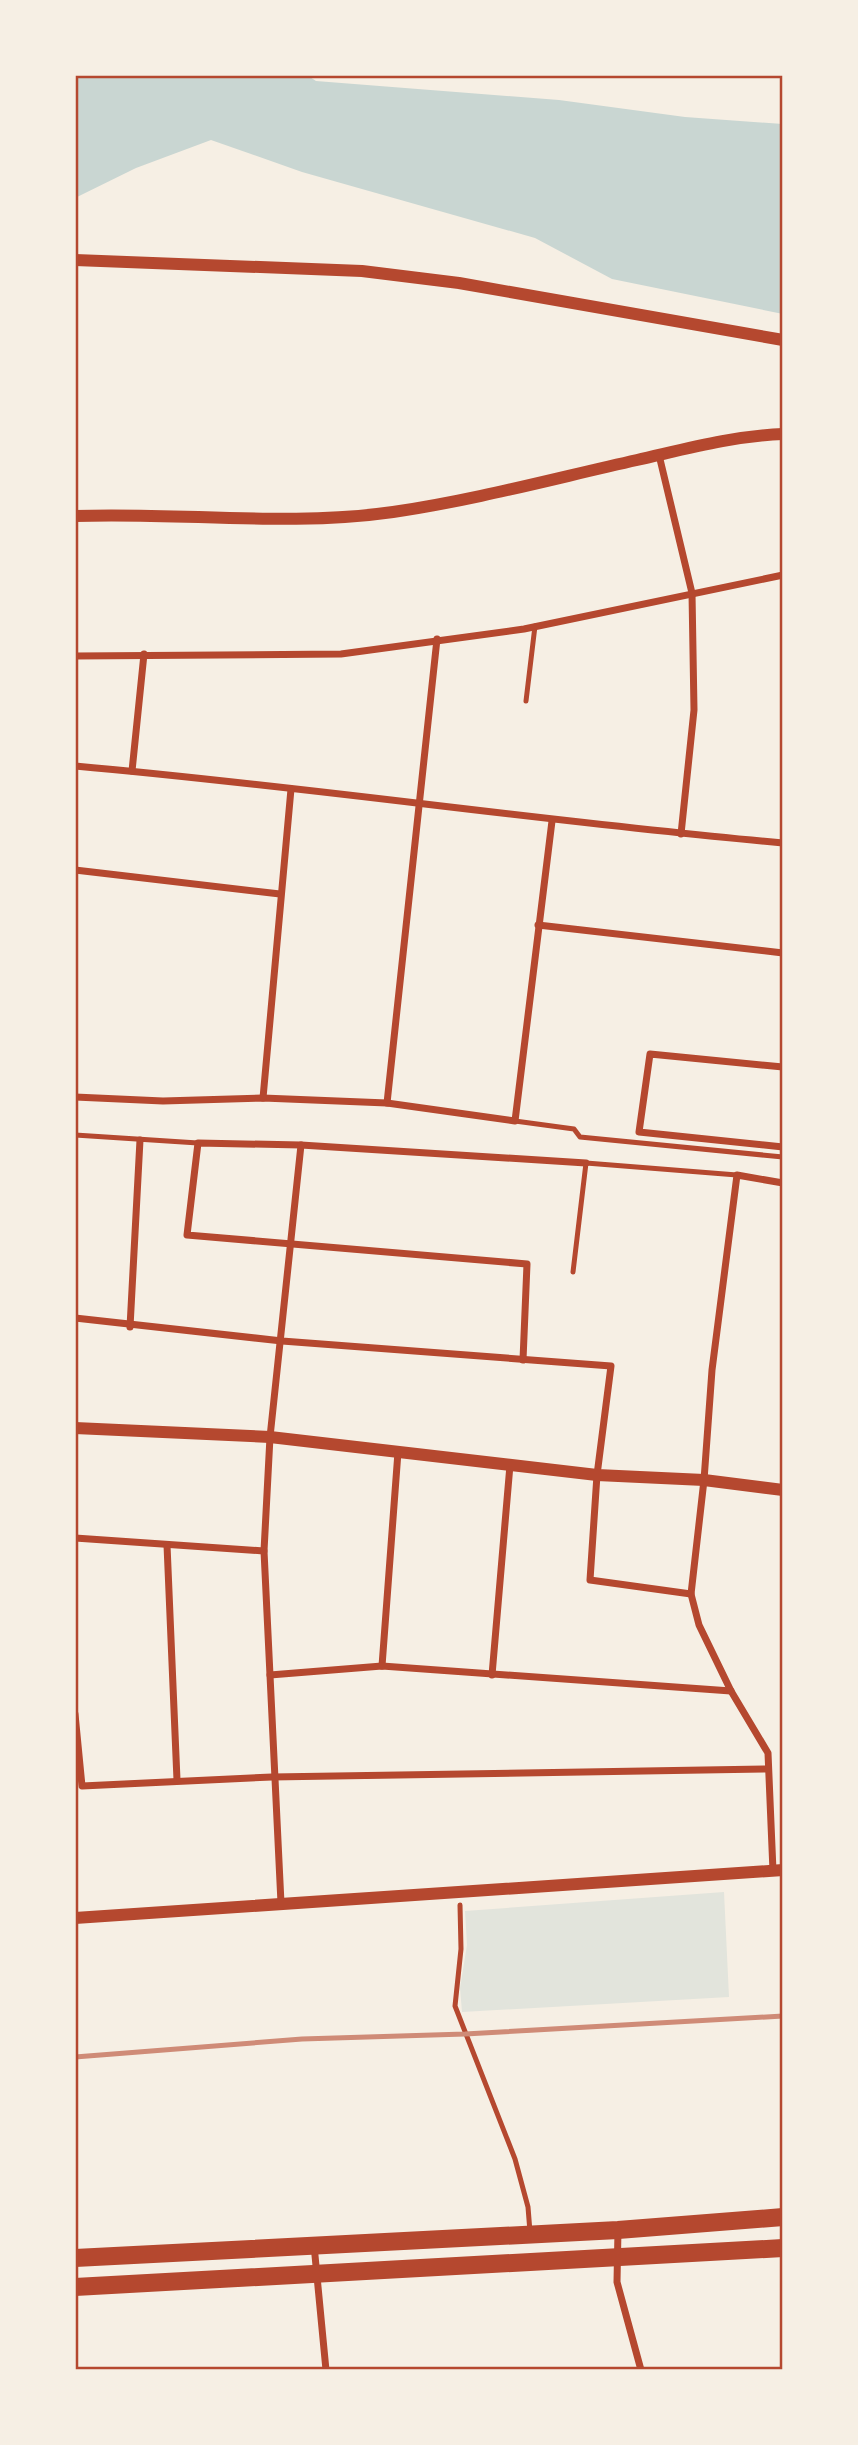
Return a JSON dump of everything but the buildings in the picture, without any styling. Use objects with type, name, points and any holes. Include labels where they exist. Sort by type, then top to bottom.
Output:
[{"type":"highway","points":[[75,2258],[618,2230],[783,2217]]},
{"type":"highway","points":[[75,2287],[317,2276],[783,2248]]},
{"type":"street","points":[[75,260],[362,271],[459,283],[783,340]]},
{"type":"street","points":[[75,516],[128,514],[331,518],[393,512],[711,442],[783,433]]},
{"type":"street","points":[[659,455],[692,593],[694,710],[681,834]]},
{"type":"street","points":[[75,656],[341,654],[535,626],[783,575]]},
{"type":"street","points":[[387,1103],[437,639]]},
{"type":"street","points":[[132,771],[144,654]]},
{"type":"street","points":[[75,766],[420,803],[552,821],[783,843]]},
{"type":"street","points":[[262,1098],[291,789]]},
{"type":"street","points":[[75,1097],[163,1101],[262,1098],[387,1103],[515,1121],[552,821]]},
{"type":"street","points":[[75,870],[280,894]]},
{"type":"street","points":[[538,926],[783,953]]},
{"type":"street","points":[[783,1067],[650,1054],[639,1132],[783,1147]]},
{"type":"street","points":[[130,1327],[140,1140]]},
{"type":"street","points":[[523,1360],[527,1264],[187,1235],[198,1143],[301,1145],[586,1163]]},
{"type":"street","points":[[281,1903],[272,1777],[264,1551],[270,1437],[301,1145]]},
{"type":"street","points":[[75,1918],[778,1870],[767,1769],[768,1753],[731,1691],[699,1625],[691,1594],[704,1480],[712,1370],[737,1175],[783,1183]]},
{"type":"street","points":[[75,1318],[130,1327],[282,1341],[611,1366],[597,1475],[590,1580],[691,1594]]},
{"type":"street","points":[[75,1428],[270,1437],[597,1475],[704,1480],[783,1490]]},
{"type":"street","points":[[382,1666],[398,1452]]},
{"type":"street","points":[[492,1675],[510,1465]]},
{"type":"street","points":[[75,1538],[264,1551]]},
{"type":"street","points":[[167,1545],[177,1780]]},
{"type":"street","points":[[270,1675],[382,1666],[731,1691]]},
{"type":"street","points":[[75,1714],[82,1786],[272,1777],[767,1769]]},
{"type":"street","points":[[618,2230],[617,2282],[641,2370]]},
{"type":"street","points":[[314,2245],[326,2370]]},
{"type":"lane","points":[[526,701],[535,626]]},
{"type":"lane","points":[[515,1121],[574,1129],[580,1137],[783,1157]]},
{"type":"lane","points":[[75,1135],[198,1143]]},
{"type":"lane","points":[[573,1272],[586,1163],[737,1175]]},
{"type":"lane","points":[[460,1905],[461,1949],[455,2006],[515,2160],[528,2207],[531,2234]]},
{"type":"shaded area","points":[[75,75],[307,75],[316,81],[559,100],[685,117],[783,124],[783,314],[612,279],[535,238],[302,172],[211,140],[136,168],[75,198]]},
{"type":"shaded area","points":[[724,1892],[729,1997],[462,2012],[460,1988],[467,1945],[465,1911]]},
{"type":"railway","points":[[75,2057],[302,2039],[465,2034],[783,2016]]}]
